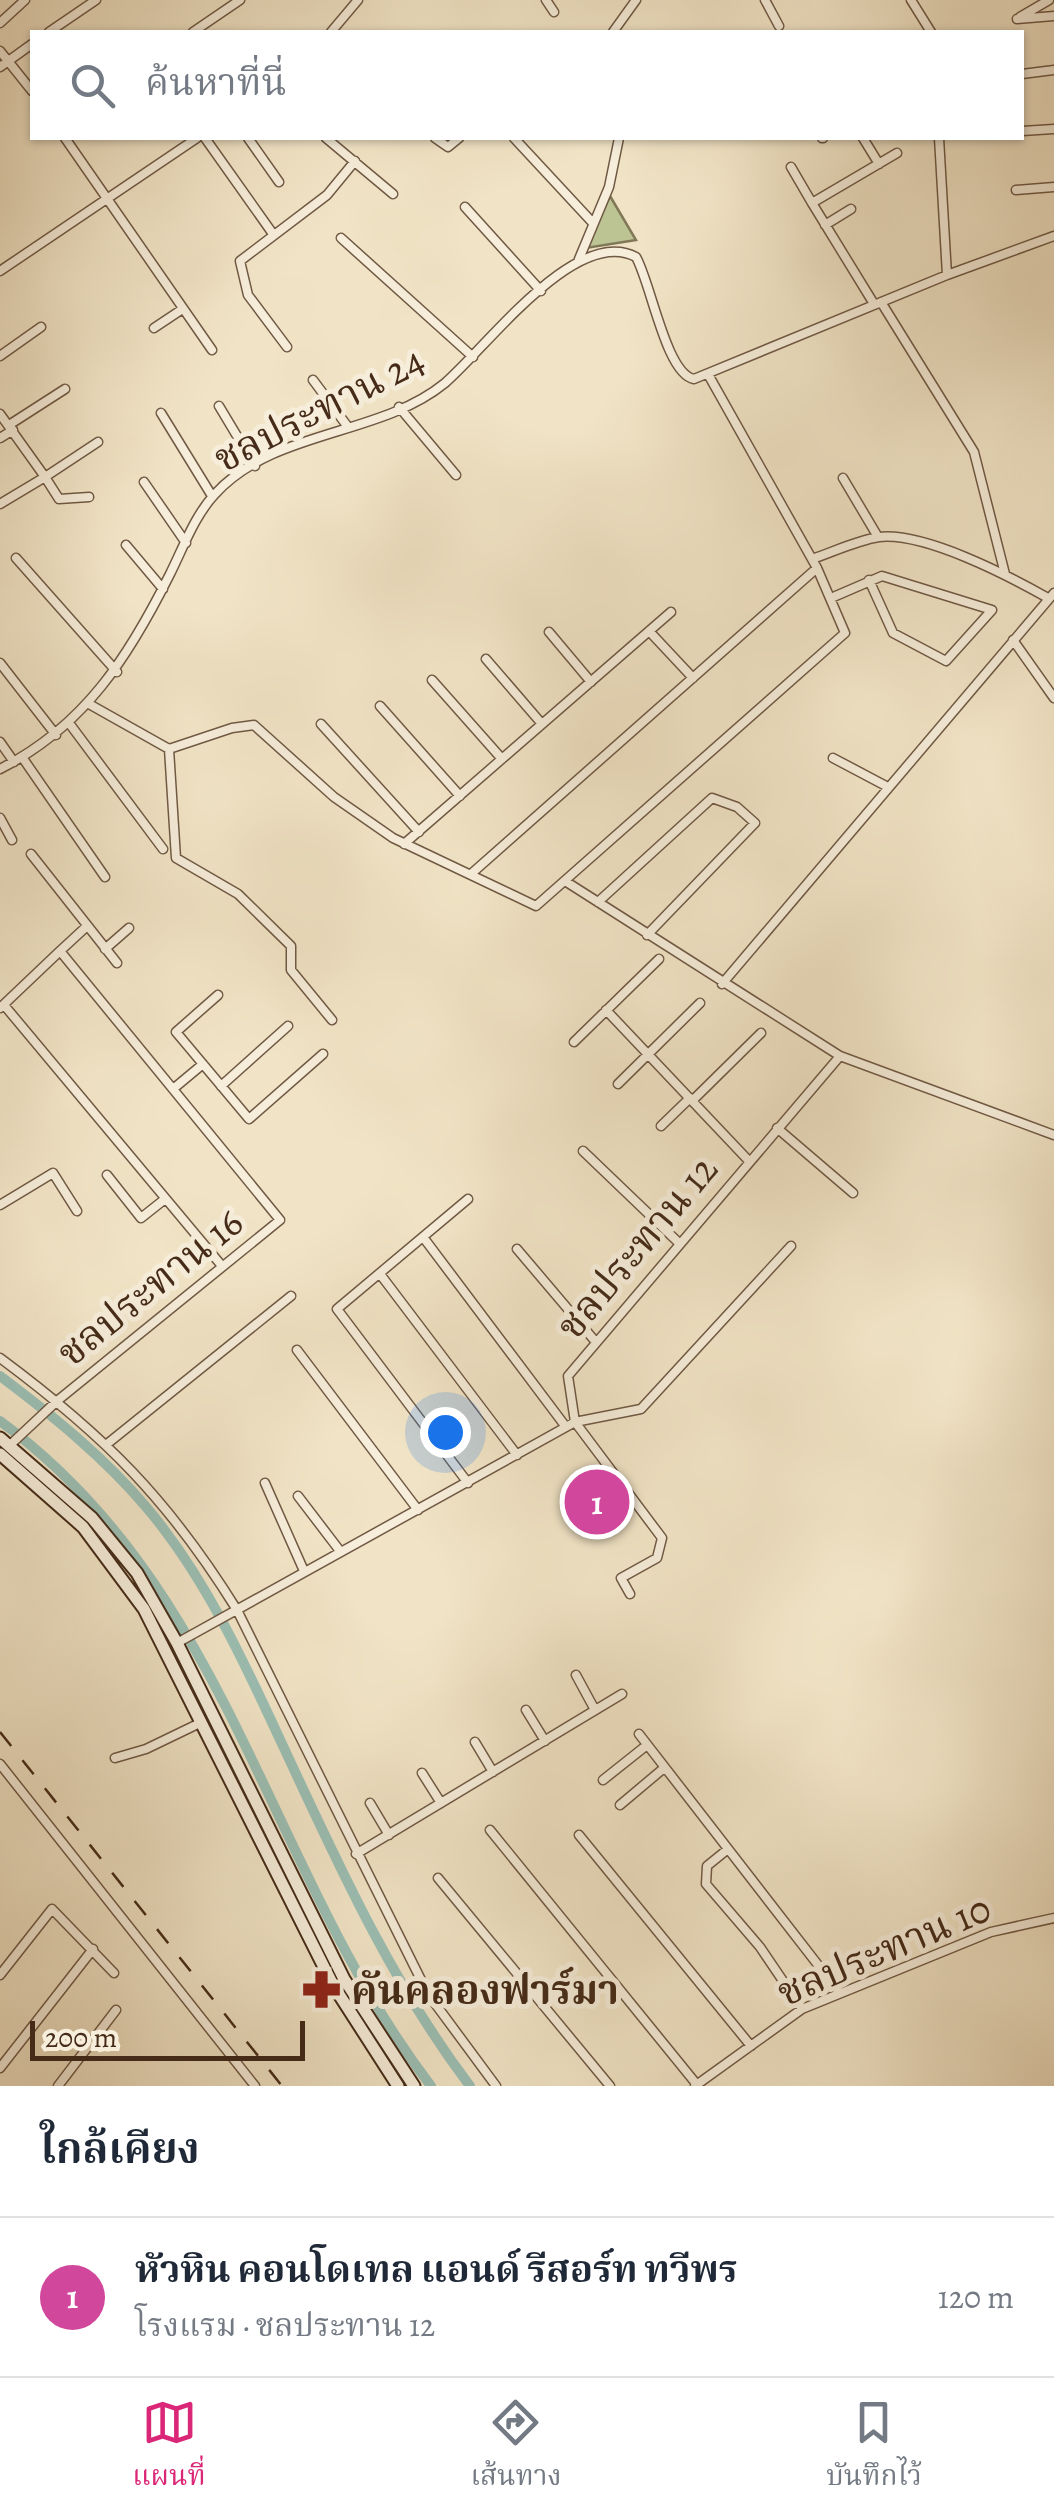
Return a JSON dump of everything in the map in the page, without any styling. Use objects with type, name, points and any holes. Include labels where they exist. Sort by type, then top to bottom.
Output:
[{"type":"street","points":[[0,23],[26,0]]},
{"type":"street","points":[[53,30],[96,0]]},
{"type":"street","points":[[196,30],[240,0]]},
{"type":"street","points":[[333,30],[358,0]]},
{"type":"street","points":[[546,0],[554,12]]},
{"type":"street","points":[[614,30],[636,0]]},
{"type":"street","points":[[765,0],[780,26]]},
{"type":"street","points":[[911,0],[930,30]]},
{"type":"street","points":[[1049,0],[1017,19],[1054,16]]},
{"type":"street","points":[[0,67],[30,45]]},
{"type":"street","points":[[0,51],[30,89]]},
{"type":"street","points":[[1024,74],[1054,70]]},
{"type":"street","points":[[1024,131],[1054,129]]},
{"type":"street","points":[[66,140],[212,350]]},
{"type":"street","points":[[0,272],[194,140]]},
{"type":"street","points":[[206,140],[273,234]]},
{"type":"street","points":[[249,140],[279,182]]},
{"type":"street","points":[[328,140],[394,194]]},
{"type":"street","points":[[516,140],[592,222]]},
{"type":"street","points":[[579,259],[609,187],[618,140]]},
{"type":"street","points":[[864,140],[879,164]]},
{"type":"street","points":[[940,140],[947,274]]},
{"type":"street","points":[[812,203],[897,153]]},
{"type":"street","points":[[288,346],[248,296],[238,267],[245,255],[327,195],[354,161]]},
{"type":"street","points":[[791,167],[974,452],[1005,574]]},
{"type":"street","points":[[1016,190],[1054,186]]},
{"type":"street","points":[[466,207],[541,291]]},
{"type":"street","points":[[825,224],[852,209]]},
{"type":"street","points":[[579,259],[615,249],[636,257],[679,372],[694,380],[947,274],[1054,236]]},
{"type":"street","points":[[342,238],[472,357]]},
{"type":"street","name":"ชลประทาน 24","points":[[0,769],[56,735],[117,672],[212,496],[255,466],[426,396],[579,259]]},
{"type":"street","points":[[154,328],[182,310]]},
{"type":"street","points":[[0,356],[41,326]]},
{"type":"street","points":[[89,704],[168,750],[232,728],[254,726],[334,798],[404,844],[536,906],[845,633],[815,564],[709,376]]},
{"type":"street","points":[[313,380],[348,427]]},
{"type":"street","points":[[0,438],[65,388]]},
{"type":"street","points":[[219,406],[255,466]]},
{"type":"street","points":[[399,407],[456,475]]},
{"type":"street","points":[[161,413],[212,496]]},
{"type":"street","points":[[0,414],[59,499],[89,497]]},
{"type":"street","points":[[0,504],[98,442]]},
{"type":"street","points":[[843,478],[878,537]]},
{"type":"street","points":[[144,482],[186,543]]},
{"type":"street","points":[[470,874],[693,678],[815,564],[878,537],[947,551],[1051,595],[722,984]]},
{"type":"street","points":[[126,544],[163,589]]},
{"type":"street","points":[[16,558],[117,672]]},
{"type":"street","points":[[831,598],[869,580],[882,576],[992,610],[946,662],[892,633],[869,580]]},
{"type":"street","points":[[404,844],[671,612]]},
{"type":"street","points":[[649,631],[693,678]]},
{"type":"street","points":[[549,632],[591,682]]},
{"type":"street","points":[[1013,640],[1054,698]]},
{"type":"street","points":[[486,659],[542,724]]},
{"type":"street","points":[[0,663],[56,735]]},
{"type":"street","points":[[432,680],[502,759]]},
{"type":"street","points":[[380,706],[460,796]]},
{"type":"street","points":[[69,723],[163,849]]},
{"type":"street","points":[[321,724],[419,832]]},
{"type":"street","points":[[0,742],[18,760],[105,877]]},
{"type":"street","points":[[168,750],[176,858],[238,894],[290,946],[291,970],[332,1020]]},
{"type":"street","points":[[833,758],[886,786]]},
{"type":"street","points":[[598,902],[712,798],[750,816],[754,823],[647,935]]},
{"type":"street","points":[[0,818],[12,840]]},
{"type":"street","points":[[31,854],[117,963]]},
{"type":"street","points":[[564,881],[840,1056],[1054,1135]]},
{"type":"street","points":[[86,927],[2,1006],[222,1266]]},
{"type":"street","points":[[106,949],[129,928]]},
{"type":"street","points":[[60,951],[173,1089],[203,1064]]},
{"type":"street","points":[[574,1042],[659,959]]},
{"type":"street","points":[[218,996],[176,1032],[249,1119],[323,1054]]},
{"type":"street","points":[[618,1084],[700,1003]]},
{"type":"street","points":[[606,1010],[748,1160]]},
{"type":"street","points":[[221,1086],[288,1026]]},
{"type":"street","points":[[661,1126],[761,1032]]},
{"type":"street","name":"ชลประทาน 12","points":[[571,1425],[568,1376],[840,1056]]},
{"type":"street","name":"ชลประทาน 16","points":[[3,1445],[280,1220],[173,1089]]},
{"type":"street","points":[[778,1128],[854,1194]]},
{"type":"street","points":[[584,1151],[678,1242]]},
{"type":"street","points":[[0,1205],[52,1173],[77,1211]]},
{"type":"street","points":[[107,1175],[141,1218],[165,1199]]},
{"type":"street","points":[[468,1199],[337,1309],[468,1483]]},
{"type":"street","points":[[424,1237],[662,1538],[657,1558],[620,1578],[630,1594]]},
{"type":"street","points":[[177,1642],[571,1425],[641,1409],[790,1246]]},
{"type":"street","points":[[517,1248],[595,1341]]},
{"type":"street","points":[[380,1274],[517,1455]]},
{"type":"street","points":[[107,1444],[291,1296]]},
{"type":"street","points":[[298,1350],[418,1510]]},
{"type":"street","points":[[0,1358],[107,1444],[168,1507],[237,1610],[428,1994],[496,2086]]},
{"type":"street","points":[[3,1445],[92,1518],[120,1550],[177,1642],[344,1978],[414,2086]]},
{"type":"street","points":[[3,1445],[83,1526],[144,1608],[333,1985],[398,2086]]},
{"type":"street","points":[[265,1483],[304,1570]]},
{"type":"street","points":[[298,1496],[340,1552]]},
{"type":"street","points":[[576,1675],[596,1710]]},
{"type":"street","points":[[356,1854],[622,1694]]},
{"type":"street","points":[[526,1710],[544,1741]]},
{"type":"street","points":[[114,1758],[146,1749],[202,1722]]},
{"type":"street","points":[[638,1734],[839,1992]]},
{"type":"street","points":[[474,1742],[493,1772]]},
{"type":"street","points":[[602,1780],[646,1745]]},
{"type":"street","points":[[0,1764],[256,2086]]},
{"type":"street","points":[[620,1805],[664,1768]]},
{"type":"street","points":[[422,1773],[441,1803]]},
{"type":"street","points":[[370,1803],[389,1834]]},
{"type":"street","points":[[490,1830],[697,2085]]},
{"type":"street","points":[[579,1835],[751,2046]]},
{"type":"street","points":[[728,1848],[707,1866],[706,1884],[760,1947],[802,2009]]},
{"type":"street","points":[[438,1878],[610,2086]]},
{"type":"street","points":[[0,1975],[52,1909],[114,1973]]},
{"type":"street","name":"ชลประทาน 10","points":[[697,2085],[802,2009],[991,1932],[1054,1918]]},
{"type":"street","points":[[0,2068],[92,1949]]},
{"type":"street","points":[[58,2086],[116,2010]]},
{"type":"green space","points":[[610,196],[636,240],[586,248]]},
{"type":"waterway","points":[[0,1376],[114,1472],[188,1563],[239,1653],[324,1834],[391,1964],[470,2086]]},
{"type":"waterway","points":[[0,1421],[78,1490],[142,1566],[195,1649],[327,1915],[375,2002],[431,2086]]},
{"type":"railway","points":[[0,1732],[282,2086]]},
{"type":"place","name":"หัวหิน คอนโดเทล แอนด์ รีสอร์ท ทวีพร","points":[[597,1502]]},
{"type":"place","name":"คันคลองฟาร์มา","points":[[321,1990]]}]
